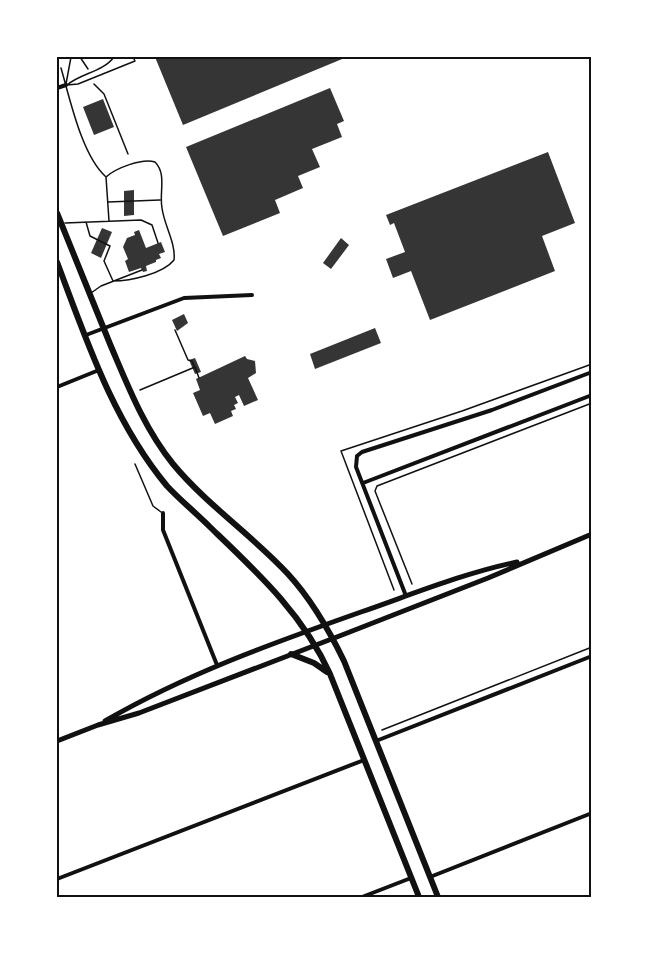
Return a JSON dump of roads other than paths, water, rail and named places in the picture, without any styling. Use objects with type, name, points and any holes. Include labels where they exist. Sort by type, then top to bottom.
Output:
[{"type":"highway","points":[[57,213],[138,407],[153,435],[173,463],[198,491],[287,573],[325,624],[376,741],[438,897]]},
{"type":"highway","points":[[57,262],[100,370],[128,429],[143,454],[168,486],[267,581],[316,645],[330,674],[418,897]]},
{"type":"highway","points":[[291,654],[321,667],[330,674]]},
{"type":"main road","points":[[57,741],[98,725],[140,713],[333,639],[592,534]]},
{"type":"main road","points":[[98,725],[134,704],[217,665],[306,630],[484,569],[528,559]]},
{"type":"street","points":[[57,88],[66,85]]},
{"type":"street","points":[[86,335],[184,298],[252,295]]},
{"type":"street","points":[[57,387],[100,370]]},
{"type":"street","points":[[406,596],[355,463],[357,456],[362,452],[492,410],[592,372]]},
{"type":"street","points":[[363,483],[592,395]]},
{"type":"street","points":[[163,513],[163,530],[217,665]]},
{"type":"street","points":[[376,741],[592,656]]},
{"type":"street","points":[[57,879],[364,760]]},
{"type":"street","points":[[430,877],[592,813]]},
{"type":"street","points":[[362,897],[411,878]]},
{"type":"lane","points":[[66,85],[71,57]]},
{"type":"lane","points":[[66,85],[75,78],[106,66],[114,57]]},
{"type":"lane","points":[[66,85],[78,84],[135,61],[133,57]]},
{"type":"lane","points":[[61,68],[71,105],[94,164],[106,177],[109,221]]},
{"type":"lane","points":[[106,177],[144,161],[155,162],[161,171],[162,211],[174,260],[167,267],[128,281],[112,282]]},
{"type":"lane","points":[[107,202],[161,200]]},
{"type":"lane","points":[[61,223],[146,221],[152,225],[158,243]]},
{"type":"lane","points":[[86,222],[90,236],[110,246],[104,261],[112,282]]},
{"type":"lane","points":[[90,294],[101,286],[142,270]]},
{"type":"lane","points":[[135,464],[153,506],[163,513]]}]
